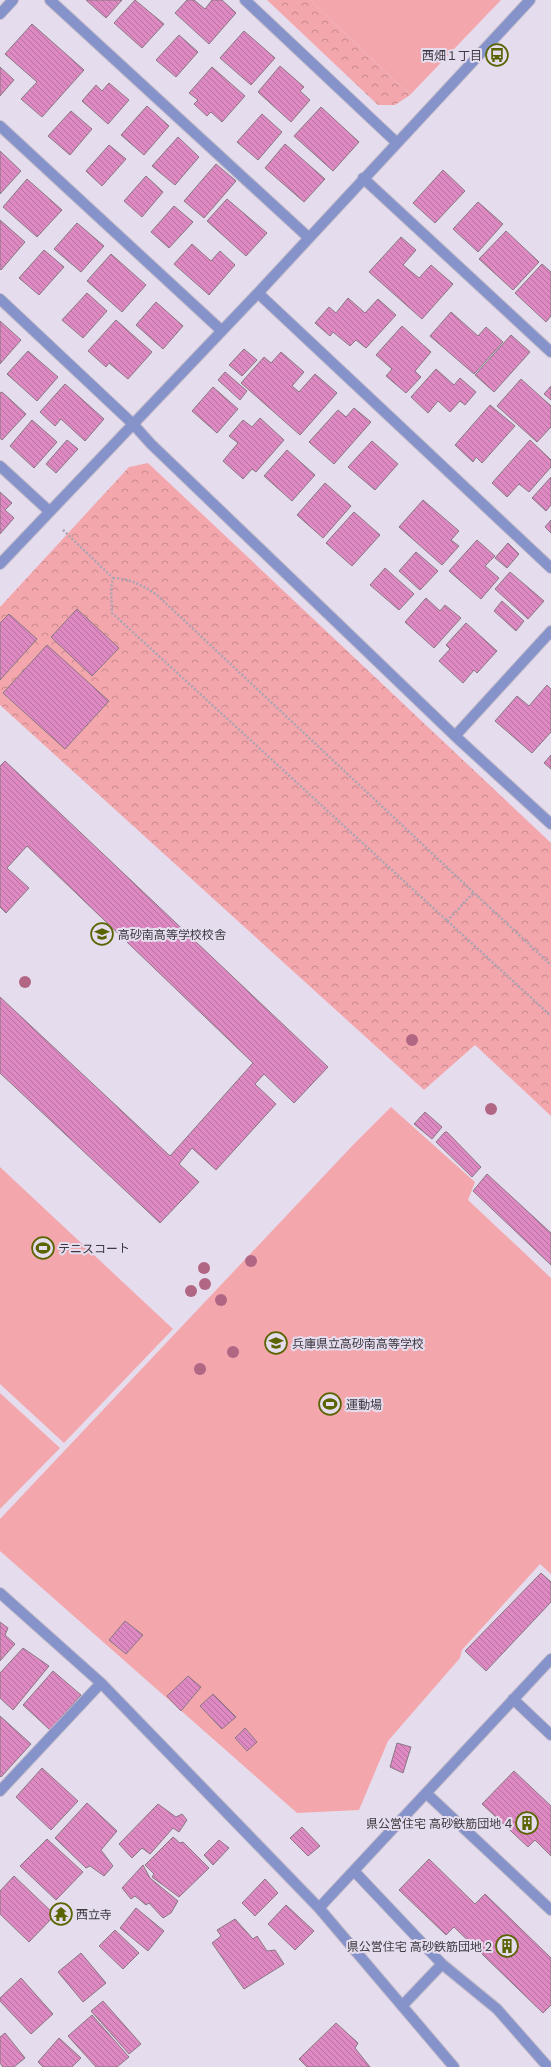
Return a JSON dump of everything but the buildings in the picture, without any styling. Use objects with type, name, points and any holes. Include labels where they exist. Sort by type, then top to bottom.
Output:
[{"type":"street","points":[[0,14],[13,0]]},
{"type":"street","points":[[50,0],[308,237]]},
{"type":"street","points":[[244,0],[397,143]]},
{"type":"street","points":[[0,564],[258,293],[308,237],[530,0]]},
{"type":"street","points":[[0,126],[222,330]]},
{"type":"street","points":[[363,178],[551,352]]},
{"type":"street","points":[[258,293],[551,568]]},
{"type":"street","points":[[0,299],[133,424],[151,444],[455,736],[551,824]]},
{"type":"street","points":[[0,466],[49,511]]},
{"type":"street","points":[[455,736],[551,631]]},
{"type":"street","points":[[0,1593],[101,1684],[319,1908],[454,2067]]},
{"type":"street","points":[[319,1908],[551,1659]]},
{"type":"street","points":[[0,1791],[101,1684]]},
{"type":"street","points":[[513,1699],[551,1735]]},
{"type":"street","points":[[426,1793],[551,1910]]},
{"type":"street","points":[[354,1871],[442,1964],[497,2009],[548,2067]]},
{"type":"street","points":[[402,2006],[442,1964]]},
{"type":"path","points":[[63,530],[113,578],[139,583],[157,595],[551,965]]},
{"type":"path","points":[[113,578],[111,588],[112,613],[551,1016]]},
{"type":"path","points":[[447,921],[474,892]]},
{"type":"green space","points":[[267,0],[310,0],[410,95],[395,105],[378,105]]},
{"type":"green space","points":[[310,0],[501,0],[410,95]]},
{"type":"green space","points":[[148,463],[551,843],[551,1116],[475,1045],[424,1090],[0,705],[0,607],[129,467]]},
{"type":"green space","name":"運動場","points":[[391,1107],[475,1182],[468,1200],[551,1278],[551,1574],[540,1564],[462,1650],[460,1658],[388,1741],[359,1810],[297,1813],[0,1551],[0,1519],[353,1145]]},
{"type":"green space","name":"テニスコート","points":[[0,1167],[173,1329],[64,1443],[0,1384]]},
{"type":"green space","points":[[0,1393],[60,1448],[0,1509]]},
{"type":"place","name":"西畑１丁目","points":[[497,55]]},
{"type":"place","name":"高砂南高等学校校舎","points":[[102,934]]},
{"type":"place","name":"テニスコート","points":[[43,1248]]},
{"type":"place","name":"兵庫県立高砂南高等学校","points":[[276,1343]]},
{"type":"place","name":"運動場","points":[[330,1404]]},
{"type":"place","name":"県公営住宅 高砂鉄筋団地 4","points":[[527,1823]]},
{"type":"place","name":"西立寺","points":[[61,1914]]},
{"type":"place","name":"県公営住宅 高砂鉄筋団地 2","points":[[507,1946]]}]
